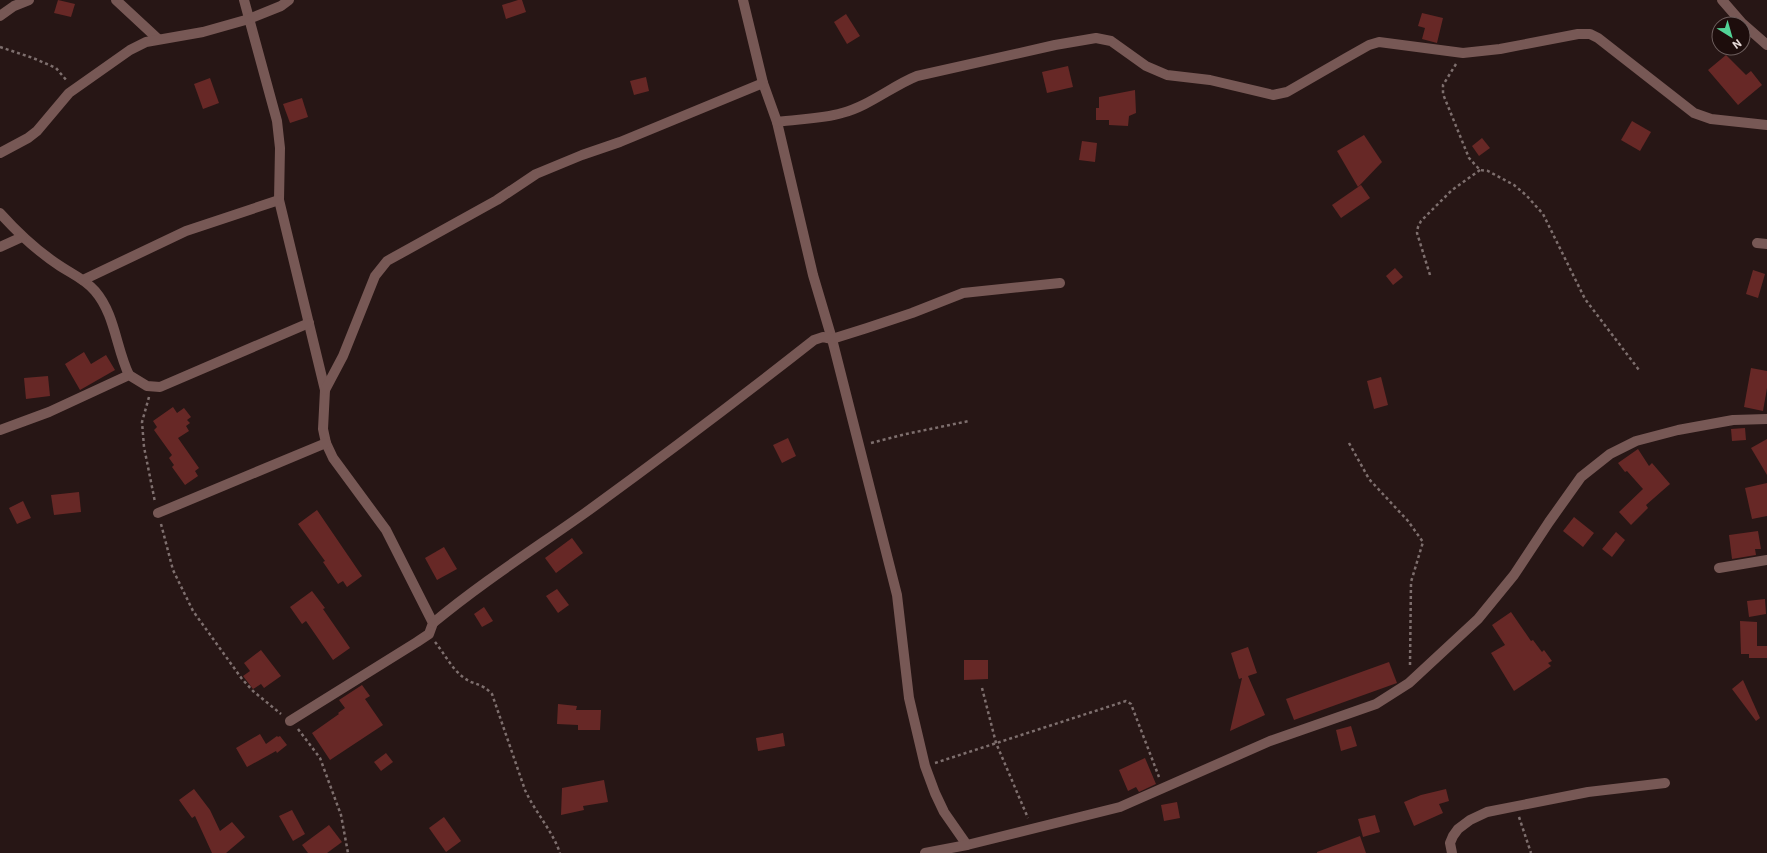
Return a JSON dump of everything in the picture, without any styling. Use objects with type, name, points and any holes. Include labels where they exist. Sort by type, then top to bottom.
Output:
[{"type":"street","points":[[0,16],[14,6],[29,0]]},
{"type":"street","points":[[116,0],[158,39]]},
{"type":"street","points":[[244,0],[277,121],[280,148],[279,200],[324,390],[323,429],[326,443],[333,458],[386,530],[434,623]]},
{"type":"street","points":[[0,153],[38,131],[55,108],[74,89],[130,50],[146,42],[203,32],[249,19],[281,6],[289,0]]},
{"type":"street","points":[[743,0],[763,83],[777,122],[814,275],[832,339],[897,595],[909,698],[926,766],[935,793],[962,848]]},
{"type":"street","points":[[1722,0],[1742,23],[1767,45]]},
{"type":"street","points":[[777,122],[842,113],[856,108],[900,83],[917,76],[1055,44],[1096,38],[1110,41],[1146,66],[1167,75],[1210,80],[1273,95],[1287,92],[1363,48],[1379,42],[1463,53],[1500,49],[1578,34],[1590,34],[1598,38],[1694,113],[1711,119],[1767,125]]},
{"type":"street","points":[[324,390],[343,356],[375,276],[387,261],[497,200],[536,174],[582,155],[620,142],[763,83]]},
{"type":"street","points":[[83,280],[186,231],[279,200]]},
{"type":"street","points":[[0,213],[22,237],[60,266],[83,280],[95,291],[105,306],[123,363],[129,375],[152,387],[160,387],[187,377],[309,324]]},
{"type":"street","points":[[0,247],[22,237]]},
{"type":"street","points":[[290,721],[400,654],[429,634],[434,623],[462,599],[586,512],[734,403],[814,340],[823,338],[832,339],[912,313],[963,293],[1060,283]]},
{"type":"street","points":[[0,430],[43,415],[129,375]]},
{"type":"street","points":[[925,853],[962,848],[1120,808],[1270,741],[1376,704],[1409,683],[1478,619],[1514,575],[1581,477],[1610,454],[1636,441],[1678,430],[1733,420],[1767,419]]},
{"type":"street","points":[[158,513],[326,443]]},
{"type":"street","points":[[1719,568],[1767,560]]},
{"type":"street","points":[[1452,853],[1450,843],[1453,836],[1470,820],[1487,812],[1588,792],[1665,783]]},
{"type":"path","points":[[0,47],[33,58],[56,68],[74,89]]},
{"type":"path","points":[[1463,53],[1443,85],[1443,94],[1469,158],[1480,170],[1488,171],[1514,185],[1526,195],[1543,214],[1585,299],[1639,370]]},
{"type":"path","points":[[1430,275],[1417,233],[1418,227],[1421,221],[1452,190],[1480,170]]},
{"type":"path","points":[[152,387],[142,422],[144,447],[158,513],[173,570],[193,611],[253,691],[290,721],[305,737],[320,758],[341,815],[348,853]]},
{"type":"path","points":[[859,446],[906,434],[969,421]]},
{"type":"path","points":[[1350,443],[1369,479],[1408,521],[1423,542],[1411,582],[1411,656],[1409,683]]},
{"type":"path","points":[[429,634],[461,676],[469,681],[482,684],[492,694],[504,723],[525,790],[531,803],[543,818],[560,853]]},
{"type":"path","points":[[982,688],[996,743],[1033,829]]},
{"type":"path","points":[[926,766],[1126,701],[1129,702],[1145,739],[1163,789]]},
{"type":"path","points":[[1516,807],[1531,853]]},
{"type":"building","points":[[58,0],[75,4],[71,17],[54,13]]},
{"type":"building","points":[[522,0],[526,12],[506,19],[502,5]]},
{"type":"building","points":[[1422,13],[1443,18],[1437,43],[1422,39],[1425,28],[1418,26]]},
{"type":"building","points":[[846,14],[860,36],[847,44],[834,22]]},
{"type":"building","points":[[1725,56],[1727,56],[1746,75],[1751,71],[1762,85],[1738,105],[1708,70]]},
{"type":"building","points":[[1068,66],[1073,87],[1047,93],[1042,72]]},
{"type":"building","points":[[646,77],[649,91],[634,95],[630,81]]},
{"type":"building","points":[[210,78],[219,103],[203,109],[194,84]]},
{"type":"building","points":[[1135,90],[1136,113],[1129,116],[1128,126],[1109,125],[1109,120],[1096,120],[1096,108],[1099,108],[1099,97]]},
{"type":"building","points":[[302,98],[308,117],[290,123],[283,104]]},
{"type":"building","points":[[1632,121],[1651,132],[1640,151],[1621,140]]},
{"type":"building","points":[[1364,135],[1382,162],[1358,187],[1337,151]]},
{"type":"building","points":[[1482,138],[1490,148],[1479,156],[1472,146]]},
{"type":"building","points":[[1082,141],[1097,143],[1095,162],[1079,160]]},
{"type":"building","points":[[1361,185],[1370,198],[1341,218],[1332,205]]},
{"type":"building","points":[[1395,268],[1403,277],[1393,285],[1386,276]]},
{"type":"building","points":[[1753,270],[1765,274],[1758,298],[1746,294]]},
{"type":"building","points":[[84,352],[91,364],[106,355],[115,370],[80,390],[65,364]]},
{"type":"building","points":[[1751,368],[1767,371],[1767,388],[1763,411],[1744,407]]},
{"type":"building","points":[[48,376],[50,396],[26,399],[24,378]]},
{"type":"building","points":[[1381,377],[1388,405],[1374,409],[1367,381]]},
{"type":"building","points":[[173,407],[177,413],[184,408],[191,417],[187,420],[190,423],[186,426],[189,431],[178,438],[199,468],[195,471],[198,476],[185,485],[172,467],[174,465],[169,458],[172,455],[154,430],[157,427],[153,421]]},
{"type":"building","points":[[1745,428],[1746,440],[1732,441],[1731,429]]},
{"type":"building","points":[[788,438],[796,456],[782,463],[773,445]]},
{"type":"building","points":[[1767,439],[1767,475],[1751,448]]},
{"type":"building","points":[[1638,449],[1649,466],[1652,463],[1670,484],[1646,505],[1648,508],[1631,525],[1619,512],[1643,489],[1618,463]]},
{"type":"building","points":[[1767,483],[1767,516],[1752,519],[1745,488]]},
{"type":"building","points":[[79,492],[81,512],[54,515],[51,495]]},
{"type":"building","points":[[23,501],[31,518],[17,524],[9,508]]},
{"type":"building","points":[[317,510],[362,576],[347,587],[343,581],[338,584],[323,562],[325,561],[298,524]]},
{"type":"building","points":[[1574,517],[1594,533],[1583,547],[1563,531]]},
{"type":"building","points":[[1758,531],[1761,549],[1755,549],[1756,555],[1732,559],[1729,535]]},
{"type":"building","points":[[1616,532],[1625,540],[1612,557],[1602,549]]},
{"type":"building","points":[[572,538],[583,553],[556,573],[545,558]]},
{"type":"building","points":[[444,547],[457,569],[437,580],[425,558]]},
{"type":"building","points":[[557,589],[569,605],[558,613],[546,596]]},
{"type":"building","points":[[312,591],[325,608],[323,609],[350,648],[333,660],[306,621],[302,624],[290,607]]},
{"type":"building","points":[[1765,599],[1766,614],[1749,617],[1747,601]]},
{"type":"building","points":[[484,607],[493,621],[482,627],[474,614]]},
{"type":"building","points":[[1511,612],[1531,641],[1533,640],[1542,652],[1544,650],[1552,661],[1548,663],[1551,666],[1514,691],[1491,653],[1505,645],[1492,625]]},
{"type":"building","points":[[1740,621],[1757,622],[1757,646],[1767,646],[1767,658],[1749,658],[1749,654],[1741,654]]},
{"type":"building","points":[[1248,647],[1257,673],[1248,676],[1265,715],[1230,731],[1242,678],[1239,679],[1231,653]]},
{"type":"building","points":[[261,650],[281,676],[264,688],[261,684],[253,689],[243,676],[250,671],[244,663]]},
{"type":"building","points":[[964,660],[988,660],[988,679],[964,680]]},
{"type":"building","points":[[1389,662],[1397,683],[1294,720],[1286,699]]},
{"type":"building","points":[[1743,680],[1760,718],[1756,721],[1732,689]]},
{"type":"building","points":[[362,685],[370,696],[365,699],[383,725],[330,760],[312,733],[345,708],[339,700]]},
{"type":"building","points":[[558,704],[577,706],[576,710],[601,710],[600,730],[578,730],[578,725],[557,724]]},
{"type":"building","points":[[1351,726],[1357,746],[1341,751],[1336,730]]},
{"type":"building","points":[[783,733],[785,746],[758,751],[756,738]]},
{"type":"building","points":[[260,734],[266,744],[277,736],[280,736],[287,745],[277,753],[276,751],[247,767],[236,748]]},
{"type":"building","points":[[386,753],[393,762],[381,771],[374,762]]},
{"type":"building","points":[[1145,758],[1156,784],[1139,792],[1136,787],[1128,791],[1119,770]]},
{"type":"building","points":[[604,780],[608,802],[583,806],[584,810],[561,815],[562,788]]},
{"type":"building","points":[[194,789],[210,810],[220,831],[232,822],[245,837],[226,853],[212,853],[195,816],[192,818],[179,800]]},
{"type":"building","points":[[1446,789],[1449,801],[1439,804],[1443,813],[1414,826],[1404,802],[1421,795]]},
{"type":"building","points":[[1177,802],[1180,818],[1164,821],[1161,805]]},
{"type":"building","points":[[292,810],[305,834],[293,841],[279,816]]},
{"type":"building","points":[[1375,815],[1380,832],[1363,837],[1358,819]]},
{"type":"building","points":[[444,817],[461,841],[446,852],[429,828]]},
{"type":"building","points":[[329,825],[342,842],[327,853],[308,853],[302,845]]},
{"type":"building","points":[[1360,836],[1366,853],[1317,853],[1317,852]]}]
